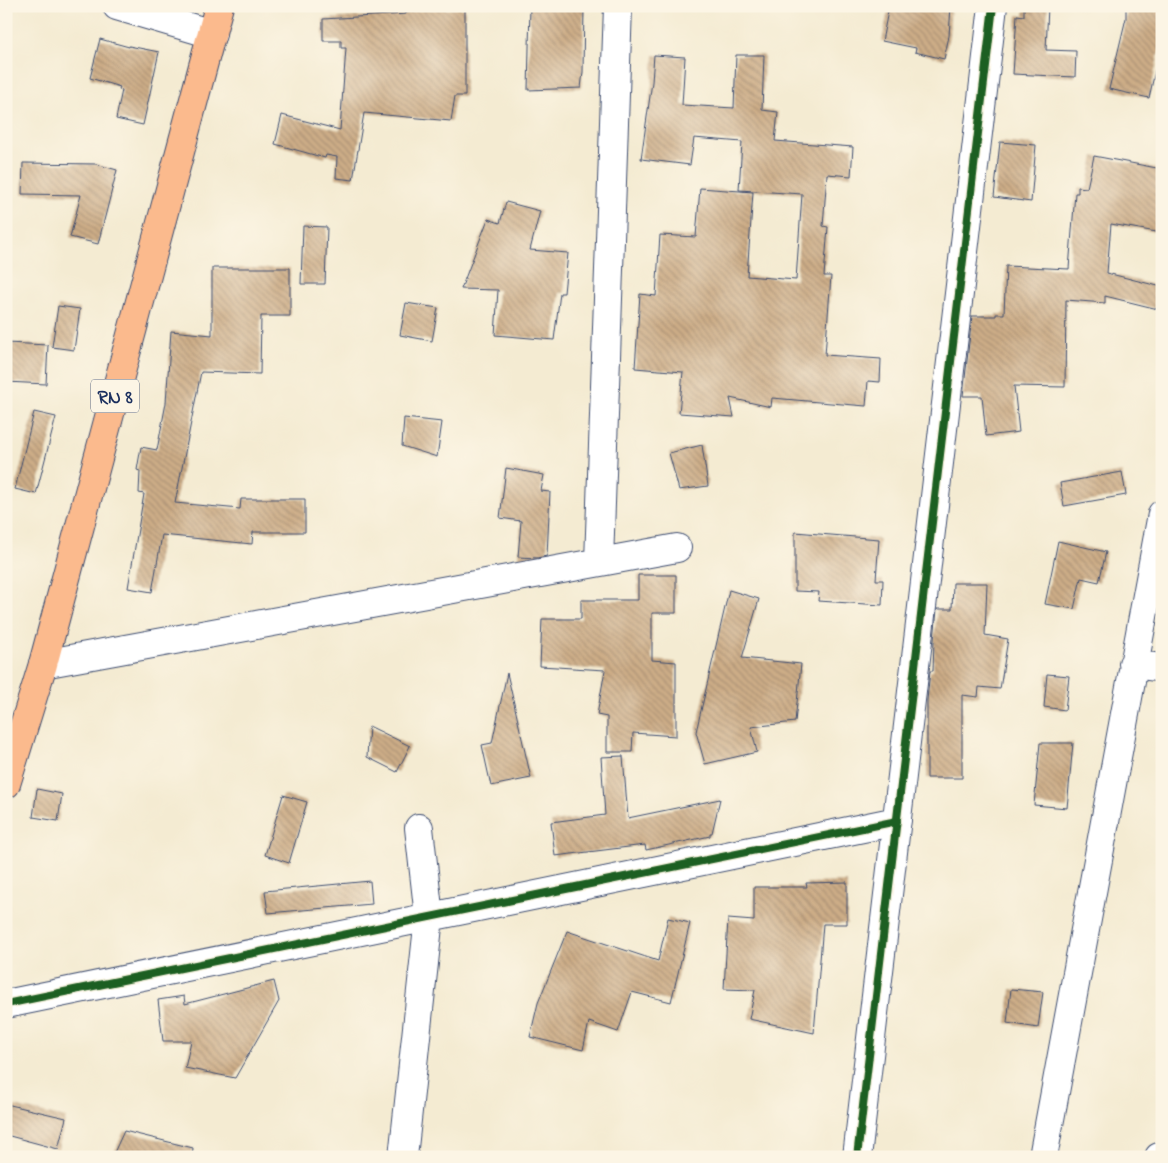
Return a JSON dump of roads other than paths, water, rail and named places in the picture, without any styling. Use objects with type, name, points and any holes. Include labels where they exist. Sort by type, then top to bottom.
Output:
[{"type":"main road","name":"RN 8","points":[[6,784],[43,664],[219,6]]},
{"type":"street","points":[[117,6],[212,34]]},
{"type":"street","points":[[599,562],[618,6]]},
{"type":"street","points":[[857,1157],[994,6]]},
{"type":"street","points":[[1043,1157],[1162,514]]},
{"type":"street","points":[[43,664],[678,548]]},
{"type":"street","points":[[1133,664],[1162,668]]},
{"type":"street","points":[[6,1004],[897,821]]},
{"type":"street","points":[[403,1157],[428,917],[419,828]]}]
